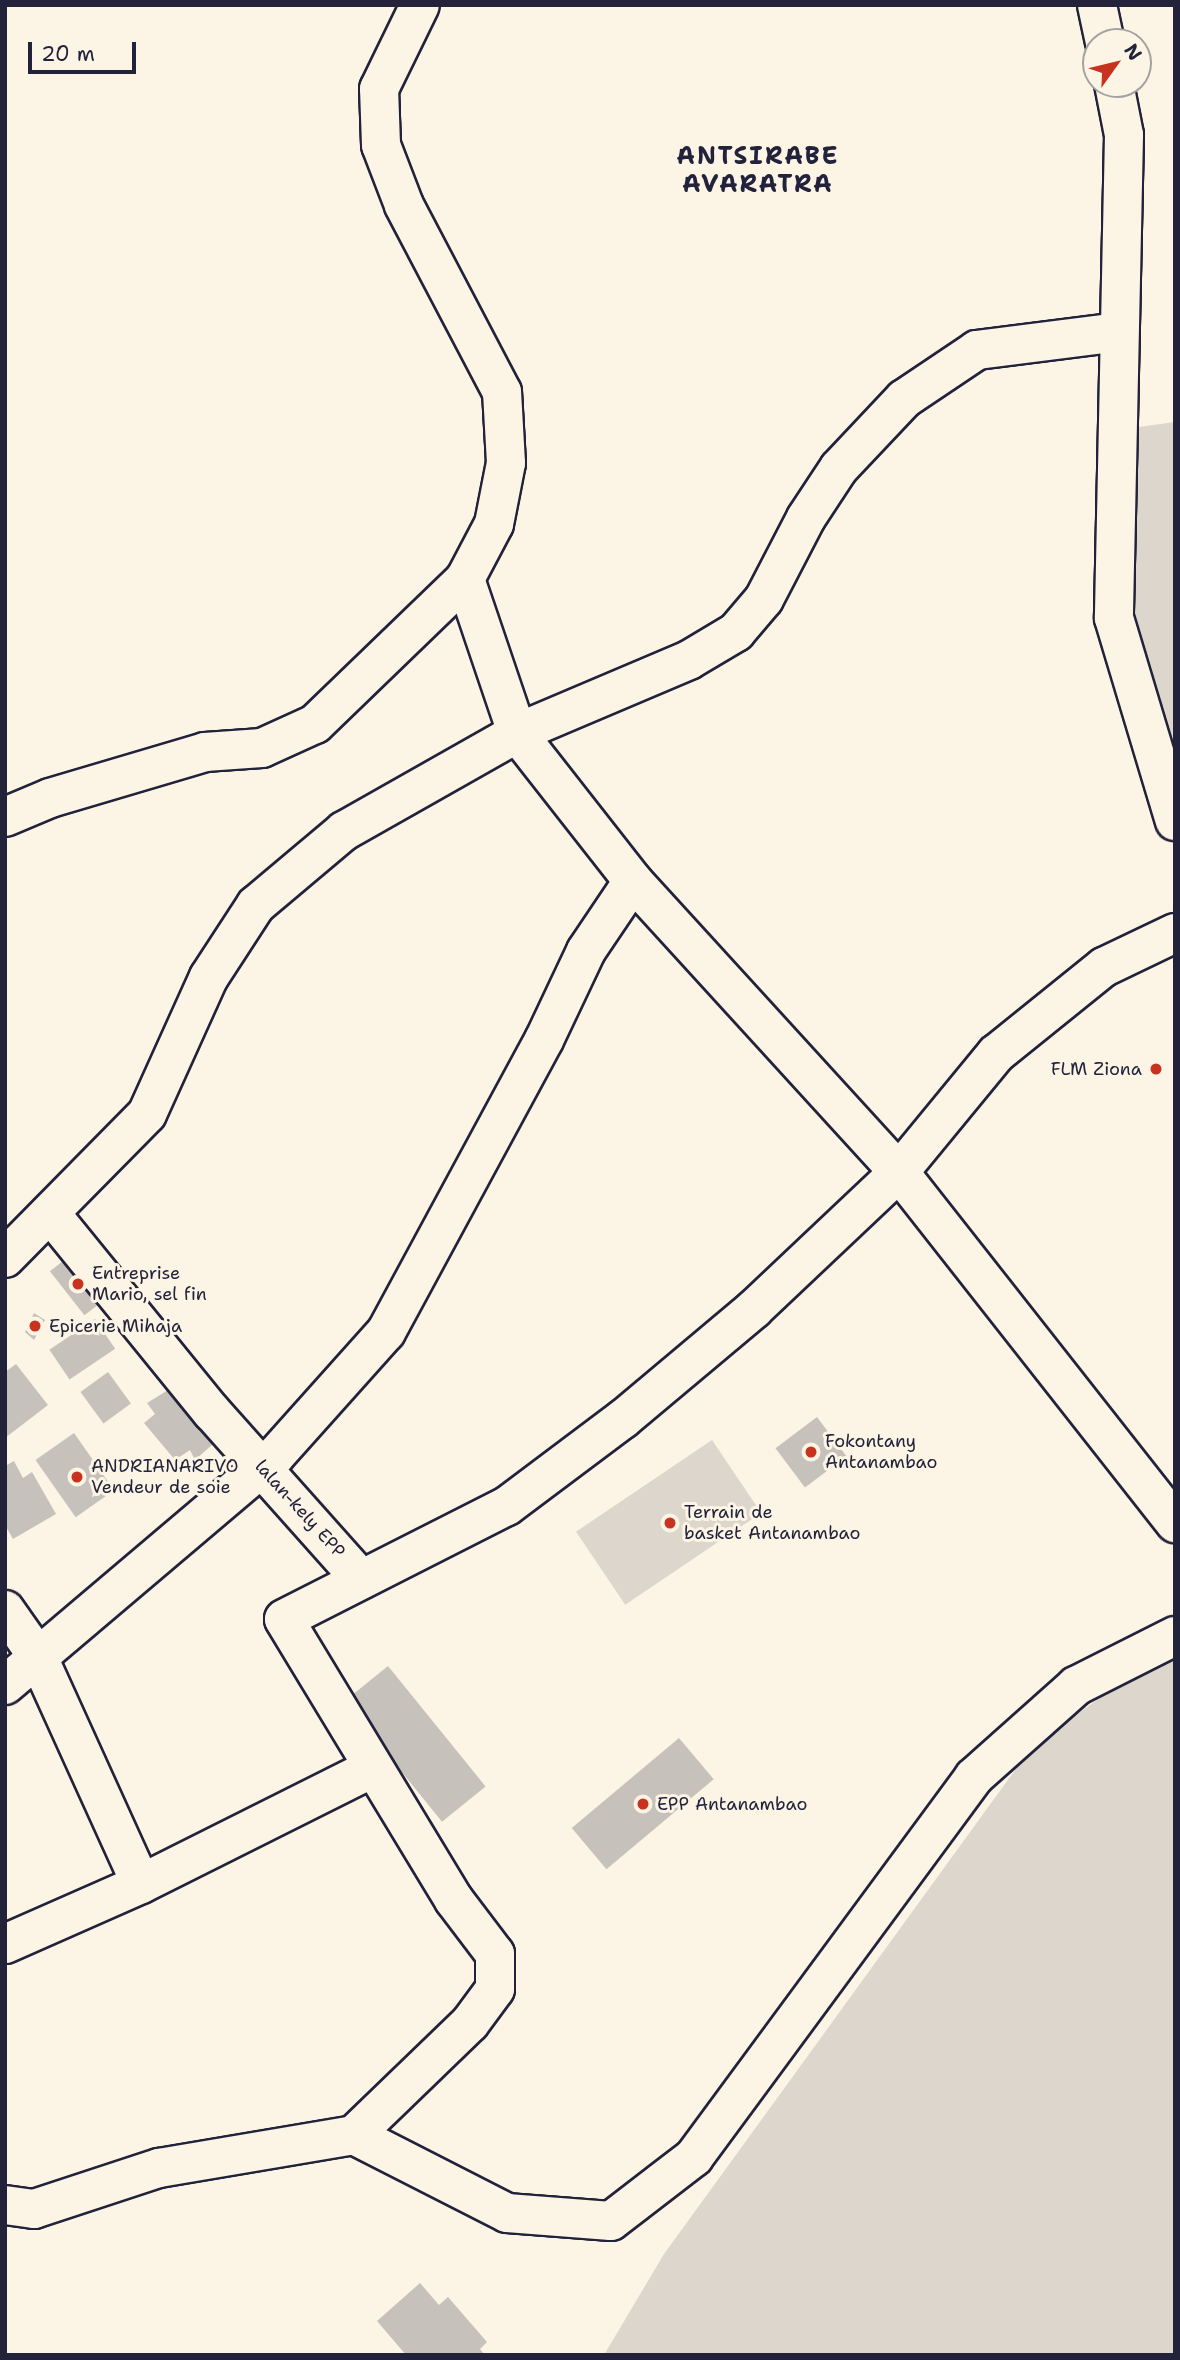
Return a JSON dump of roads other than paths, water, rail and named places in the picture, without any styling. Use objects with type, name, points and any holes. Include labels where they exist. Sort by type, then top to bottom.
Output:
[{"type":"street","points":[[5,817],[50,799],[205,752],[262,748],[315,724],[465,579],[494,524],[506,463],[502,392],[404,205],[381,145],[379,89],[420,5]]},
{"type":"street","points":[[1097,5],[1102,28]]},
{"type":"street","points":[[1117,98],[1124,135],[1114,618],[1175,821]]},
{"type":"street","points":[[5,1258],[147,1114],[209,977],[256,905],[344,831],[517,733],[689,660],[736,632],[764,599],[806,518],[839,468],[904,399],[977,350],[1119,332]]},
{"type":"street","points":[[465,579],[517,733],[633,881],[899,1172],[1175,1523]]},
{"type":"street","points":[[5,1685],[275,1456],[386,1332],[544,1040],[586,951],[633,881]]},
{"type":"street","points":[[5,2205],[34,2209],[159,2168],[354,2135],[470,2023],[495,1990],[495,1954],[454,1900],[284,1619],[507,1506],[623,1419],[754,1309],[899,1172],[996,1054],[1104,967],[1175,933]]},
{"type":"street","name":"lalan-kely EPP","points":[[50,1213],[212,1412],[361,1580]]},
{"type":"street","points":[[5,1610],[37,1657],[141,1884]]},
{"type":"street","points":[[354,2135],[507,2213],[611,2221],[694,2157],[974,1777],[1076,1686],[1175,1636]]},
{"type":"street","points":[[5,1944],[141,1884],[373,1768]]},
{"type":"place","name":"FLM Ziona","points":[[1156,1069]]},
{"type":"place","name":"Entreprise Mario, sel fin","points":[[78,1284]]},
{"type":"place","name":"Epicerie Mihaja","points":[[35,1326]]},
{"type":"place","name":"Fokontany Antanambao","points":[[811,1452]]},
{"type":"place","name":"ANDRIANARIVO Vendeur de soie","points":[[77,1477]]},
{"type":"place","name":"Terrain de basket Antanambao","points":[[670,1523]]},
{"type":"place","name":"EPP Antanambao","points":[[643,1804]]},
{"type":"district","name":"ANTSIRABE AVARATRA","points":[[758,171]]}]
